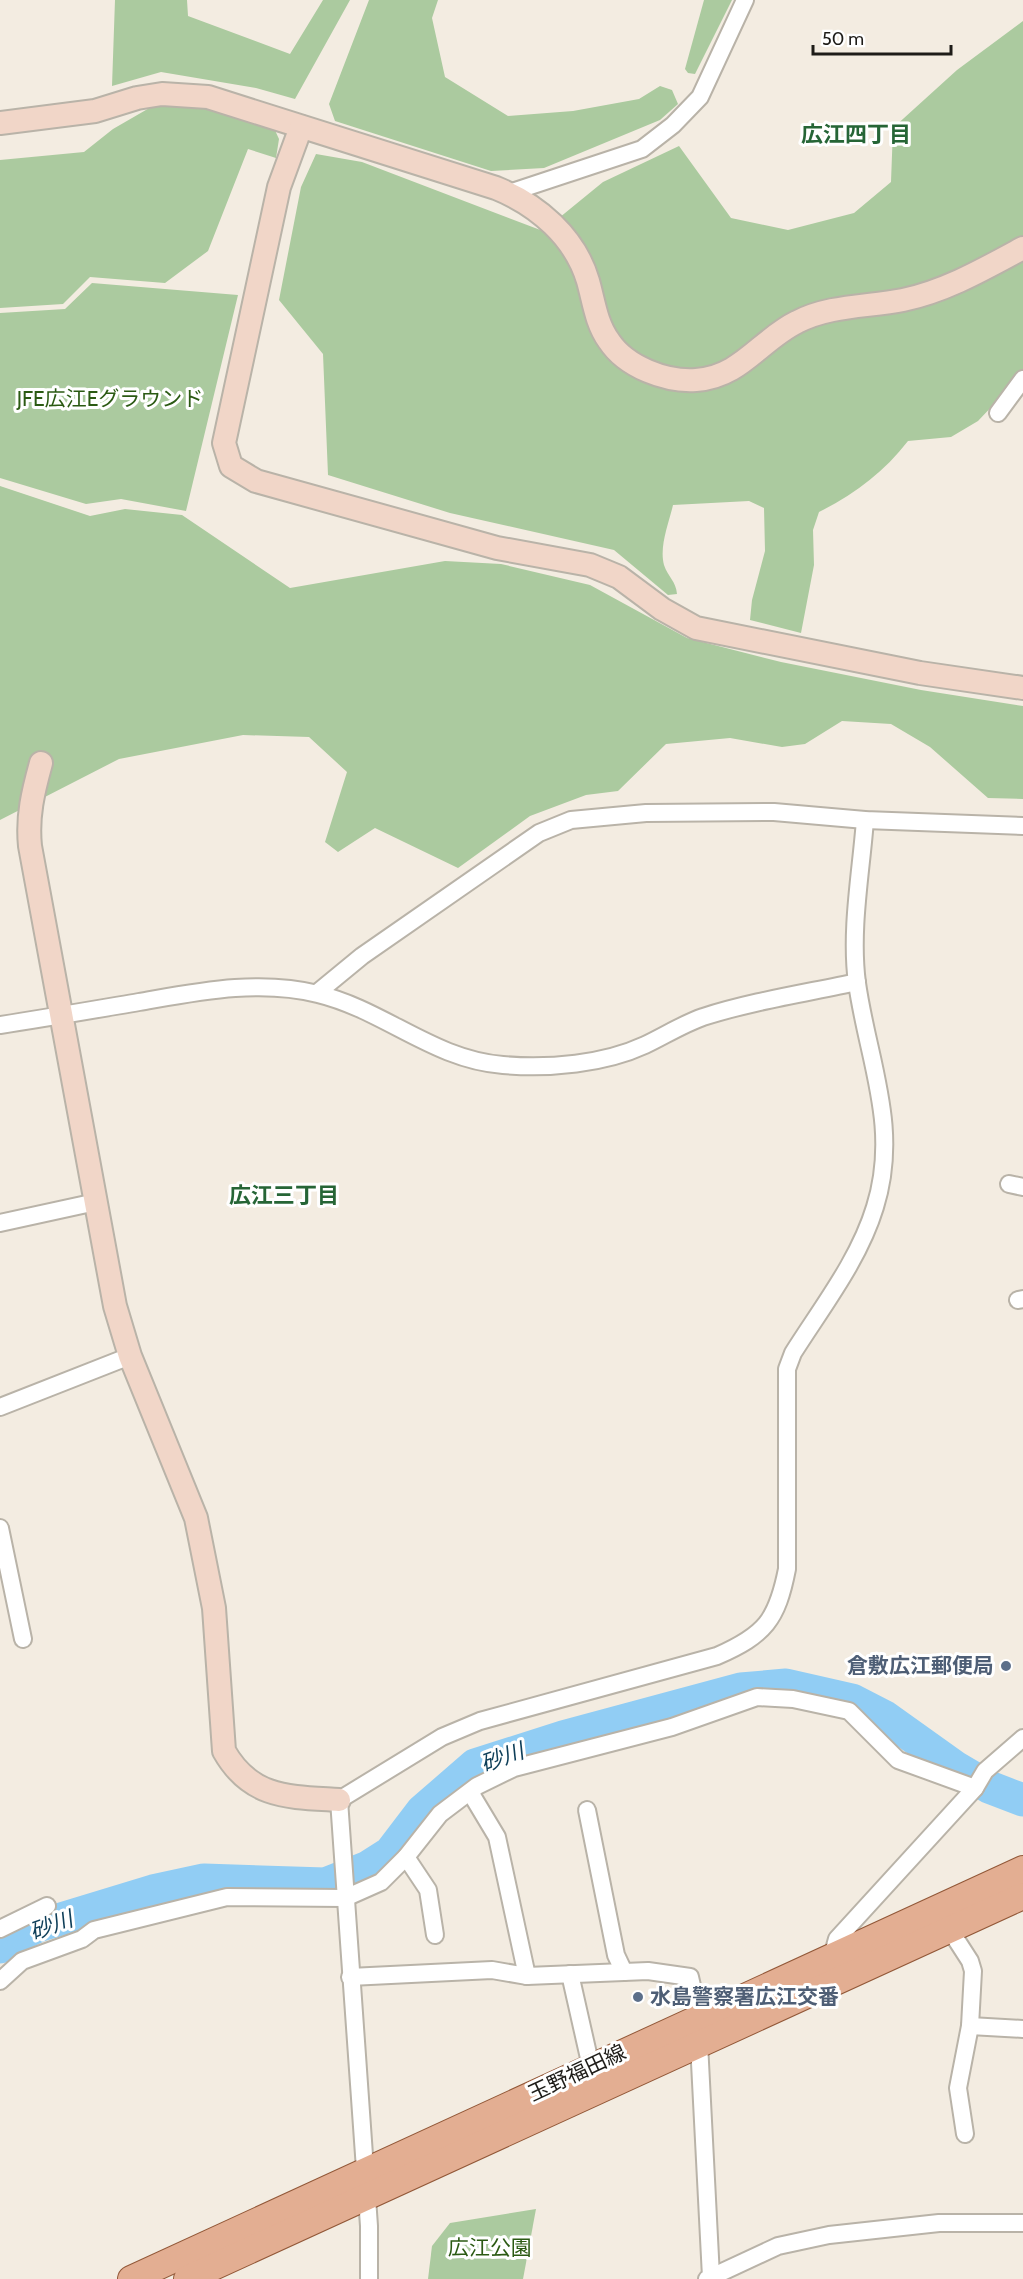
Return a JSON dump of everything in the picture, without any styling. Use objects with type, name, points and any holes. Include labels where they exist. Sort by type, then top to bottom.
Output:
[{"type":"main road","name":"玉野福田線","points":[[131,2279],[1023,1869]]},
{"type":"main road","name":"玉野福田線","points":[[187,2279],[1023,1896]]},
{"type":"street","points":[[509,193],[642,149],[673,125],[700,97],[745,0]]},
{"type":"street","points":[[0,123],[95,111],[137,98],[184,94],[236,104],[509,193],[528,204],[568,239],[580,261],[596,316],[609,342],[627,359],[672,379],[698,380],[721,374],[746,362],[774,336],[796,322],[855,305],[902,300],[938,291],[1023,248]]},
{"type":"street","points":[[301,127],[279,187],[226,431],[224,443],[231,466],[256,482],[485,545],[590,565],[619,577],[662,609],[696,628],[920,673],[1023,688]]},
{"type":"street","points":[[998,414],[1023,379]]},
{"type":"street","points":[[41,763],[30,800],[27,823],[115,1306],[130,1356],[196,1518],[214,1608],[224,1751],[233,1767],[249,1783],[288,1797],[339,1800],[442,1737],[480,1720],[717,1656],[747,1643],[770,1620],[781,1596],[787,1569],[787,1369],[793,1353],[859,1247],[875,1207],[886,1143],[883,1102],[857,982],[855,937],[866,820]]},
{"type":"street","points":[[317,993],[362,956],[539,833],[571,820],[646,813],[763,812],[866,820],[1023,826]]},
{"type":"street","points":[[0,1025],[212,990],[272,987],[317,993],[361,1007],[420,1040],[462,1059],[503,1065],[548,1064],[608,1058],[644,1046],[699,1018],[733,1007],[857,982]]},
{"type":"street","points":[[0,1223],[96,1202]]},
{"type":"street","points":[[0,1407],[130,1356]]},
{"type":"street","points":[[0,1528],[23,1639]]},
{"type":"street","points":[[0,1981],[22,1961],[82,1939],[94,1930],[227,1897],[345,1898],[381,1882],[406,1857],[440,1815],[470,1792],[514,1768],[672,1727],[757,1697],[794,1699],[849,1711],[898,1760],[975,1788]]},
{"type":"street","points":[[832,1957],[837,1939],[975,1788],[985,1771],[1023,1738]]},
{"type":"street","points":[[470,1792],[497,1837],[527,1976]]},
{"type":"street","points":[[339,1800],[367,2197],[369,2279]]},
{"type":"street","points":[[587,1810],[616,1955],[624,1972]]},
{"type":"street","points":[[406,1857],[428,1890],[435,1935]]},
{"type":"street","points":[[0,1929],[47,1906]]},
{"type":"street","points":[[950,1930],[970,1961],[973,1971],[970,2026],[958,2088],[965,2134]]},
{"type":"street","points":[[350,1977],[492,1970],[527,1976],[648,1971],[690,1977],[699,2017]]},
{"type":"street","points":[[570,1974],[591,2067]]},
{"type":"street","points":[[970,2026],[1023,2029]]},
{"type":"street","points":[[699,2043],[709,2278],[778,2246],[829,2235],[939,2223],[1023,2223]]},
{"type":"green space","points":[[115,0],[187,0],[188,16],[290,54],[323,0],[350,0],[295,99],[256,88],[161,72],[112,86]]},
{"type":"green space","points":[[369,0],[438,0],[432,18],[445,77],[508,116],[573,111],[639,99],[660,86],[672,90],[678,104],[660,120],[544,168],[491,171],[335,121],[329,104]]},
{"type":"green space","points":[[704,0],[732,0],[695,74],[688,73],[685,69]]},
{"type":"green space","points":[[1023,21],[1023,386],[996,402],[978,421],[951,437],[908,441],[889,463],[868,481],[845,498],[819,512],[813,530],[814,565],[801,633],[750,620],[752,600],[765,551],[764,508],[749,501],[673,505],[664,542],[663,558],[677,594],[668,595],[614,550],[450,513],[328,475],[323,354],[279,300],[301,187],[316,154],[362,162],[543,231],[603,182],[679,146],[731,218],[788,230],[854,213],[891,182],[893,128],[957,70]]},
{"type":"green space","points":[[186,102],[273,126],[279,139],[276,158],[248,149],[208,251],[165,283],[90,277],[63,304],[0,308],[0,160],[84,152],[113,129],[158,103]]},
{"type":"green space","name":"JFE広江Eグラウンド","points":[[92,283],[238,295],[186,511],[121,499],[86,504],[0,478],[0,313],[65,309]]},
{"type":"green space","points":[[0,486],[90,516],[125,509],[182,515],[290,588],[445,561],[501,564],[590,585],[687,638],[781,662],[921,690],[1023,706],[1023,799],[988,798],[930,747],[891,724],[842,721],[805,744],[782,747],[730,738],[666,744],[618,791],[586,795],[530,816],[458,868],[375,828],[338,852],[325,842],[347,772],[309,737],[243,735],[119,759],[0,820]]},
{"type":"green space","name":"広江公園","points":[[536,2209],[523,2279],[428,2279],[432,2246],[450,2223]]},
{"type":"waterway","name":"砂川","points":[[0,1947],[38,1926],[153,1891],[204,1880],[325,1884],[368,1867],[390,1853],[422,1811],[475,1765],[563,1737],[741,1689],[786,1685],[852,1700],[885,1717],[955,1767],[989,1787],[1023,1800]]},
{"type":"place","name":"倉敷広江郵便局","points":[[1006,1666]]},
{"type":"place","name":"水島警察署広江交番","points":[[638,1997]]},
{"type":"district","name":"広江四丁目","points":[[856,134]]},
{"type":"district","name":"広江三丁目","points":[[284,1195]]}]
